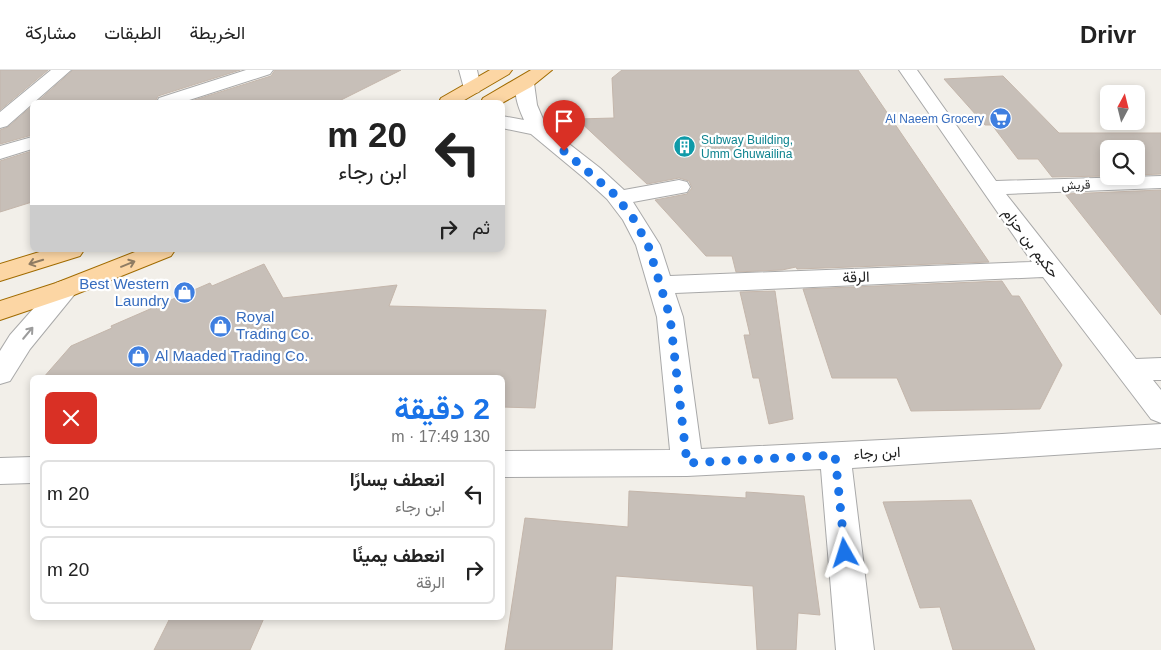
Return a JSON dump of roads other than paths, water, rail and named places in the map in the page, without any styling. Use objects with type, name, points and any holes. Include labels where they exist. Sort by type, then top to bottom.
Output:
[{"type":"main road","points":[[450,100],[470,79],[503,70]]},
{"type":"main road","points":[[494,100],[525,83],[543,70]]},
{"type":"main road","points":[[0,273],[66,252]]},
{"type":"main road","points":[[0,310],[65,289],[158,252]]},
{"type":"street","points":[[0,122],[62,70]]},
{"type":"street","points":[[172,100],[264,70]]},
{"type":"street","name":"حكيم بن حزام","points":[[908,70],[990,188],[1050,269],[1161,411]]},
{"type":"street","points":[[525,83],[527,105],[537,129]]},
{"type":"street","points":[[505,123],[537,129],[592,173],[616,196],[633,218],[648,245],[670,317],[687,463]]},
{"type":"street","points":[[0,153],[30,144]]},
{"type":"street","name":"قريش","points":[[990,188],[1161,182]]},
{"type":"street","points":[[616,196],[650,184]]},
{"type":"street","points":[[616,196],[679,188]]},
{"type":"street","name":"الرقة","points":[[661,285],[1050,269]]},
{"type":"street","points":[[0,373],[20,342],[65,289]]},
{"type":"street","points":[[1129,370],[1161,369]]},
{"type":"street","name":"ابن رجاء","points":[[505,464],[687,463],[1161,436]]},
{"type":"street","points":[[835,455],[855,650]]},
{"type":"street","points":[[0,470],[30,470]]},
{"type":"place","name":"Al Naeem Grocery","points":[[1000,119]]},
{"type":"place","name":"Subway Building, Umm Ghuwailina","points":[[685,147]]},
{"type":"place","name":"Best Western Laundry","points":[[185,293]]},
{"type":"place","name":"Royal Trading Co.","points":[[220,326]]},
{"type":"place","name":"Al Maaded Trading Co.","points":[[139,356]]}]
